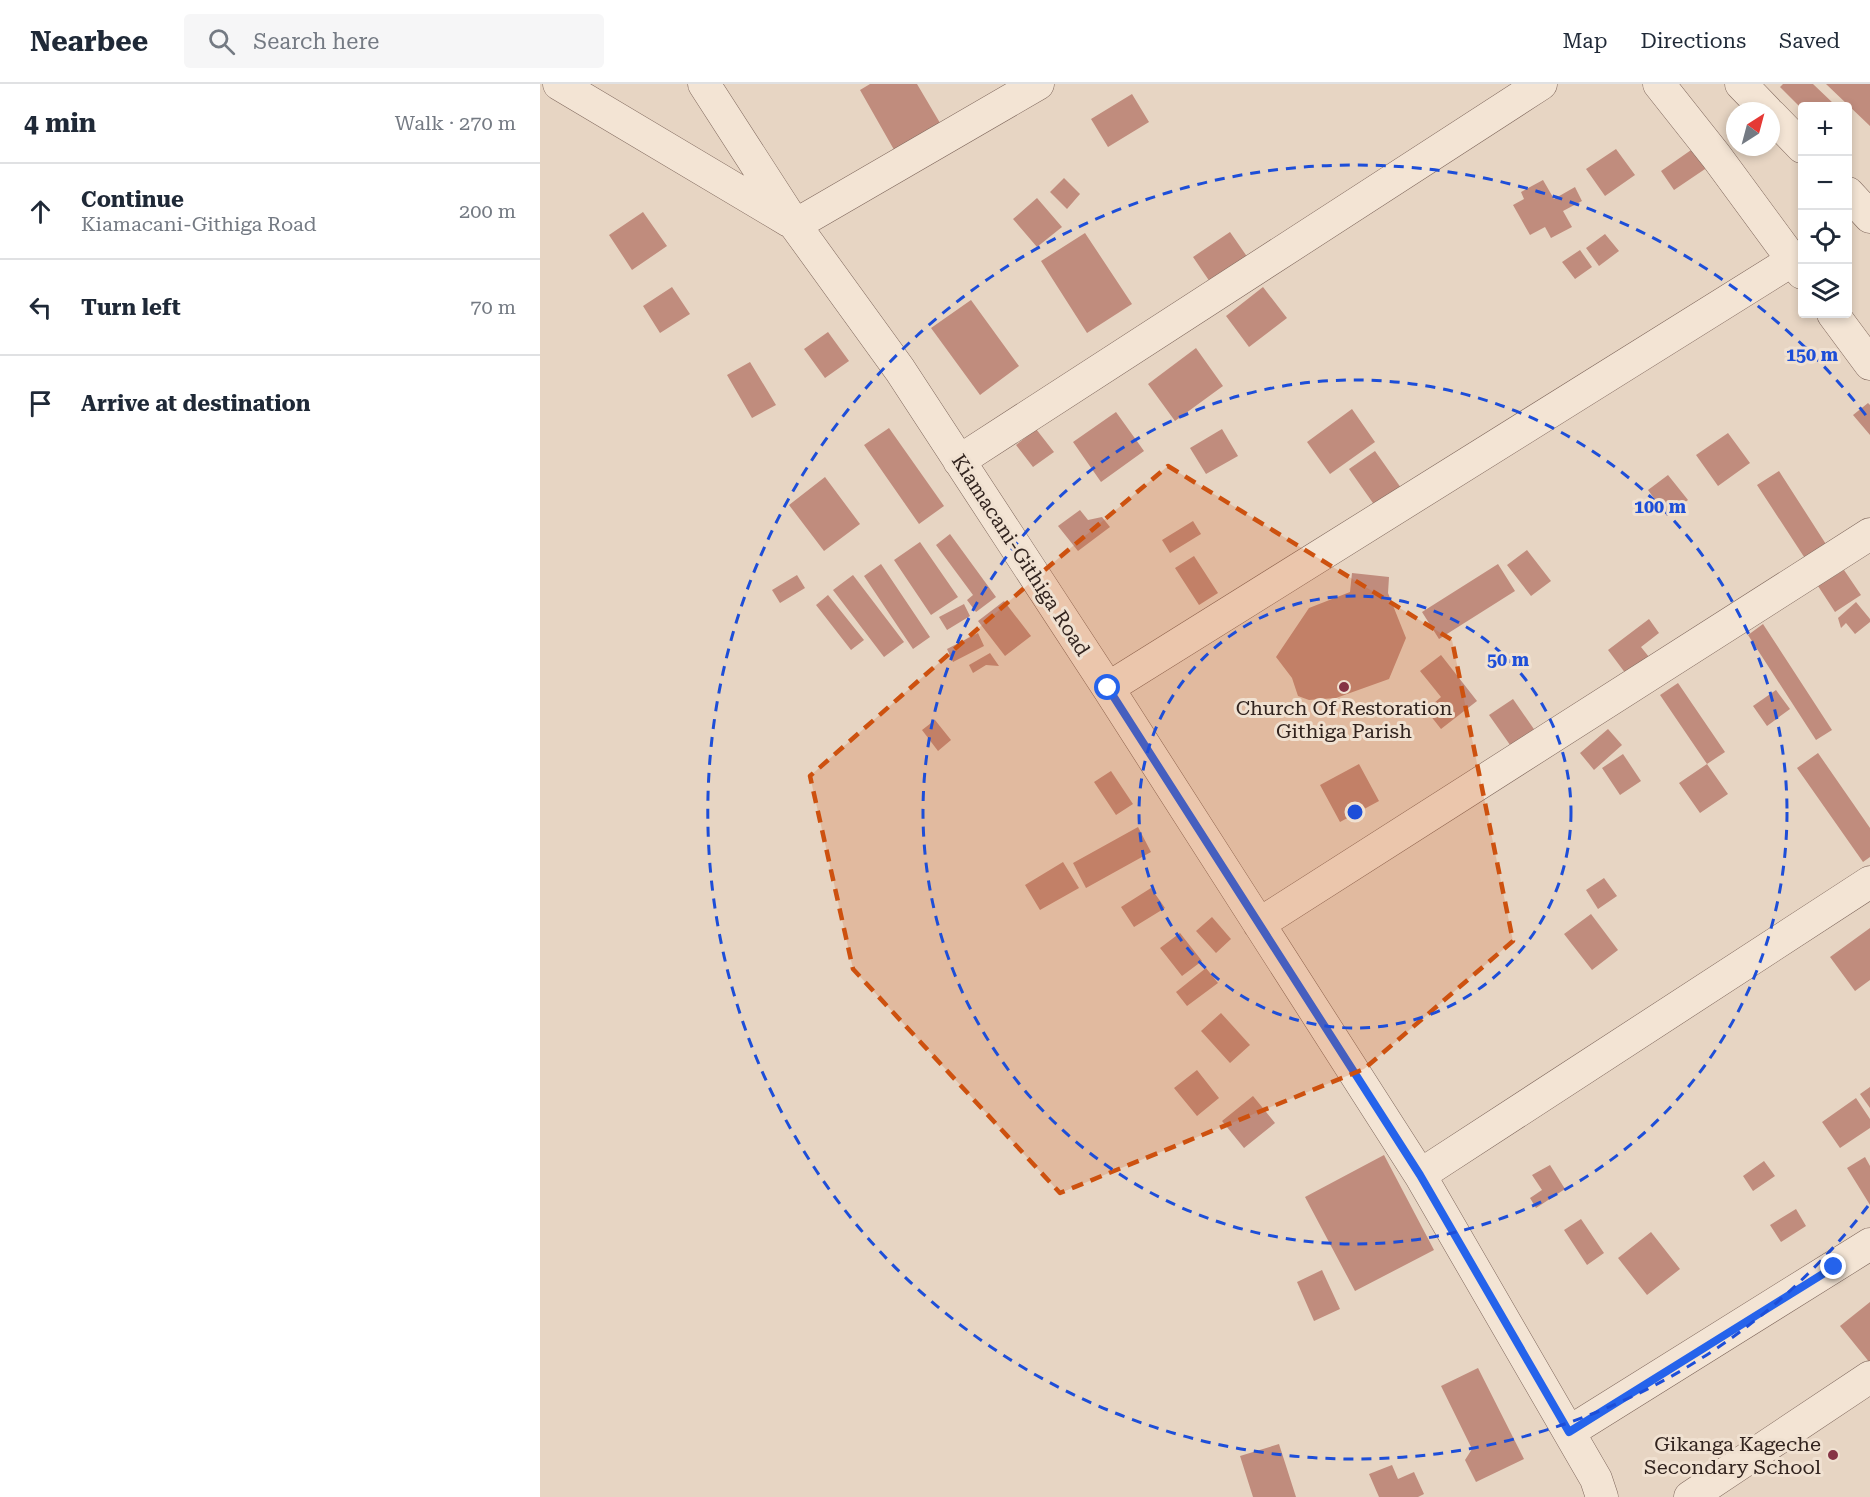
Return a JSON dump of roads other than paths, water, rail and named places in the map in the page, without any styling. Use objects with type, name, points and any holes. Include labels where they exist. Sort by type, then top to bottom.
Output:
[{"type":"street","name":"Kiamacani-Githiga Road","points":[[559,84],[795,225],[900,370],[1108,688],[1420,1175],[1596,1479],[1602,1497]]},
{"type":"street","points":[[704,84],[795,225],[1038,84]]},
{"type":"street","points":[[959,461],[1541,84]]},
{"type":"street","points":[[1108,688],[1798,266],[1659,84]]},
{"type":"street","points":[[1741,84],[1758,102]]},
{"type":"street","points":[[1780,124],[1798,142]]},
{"type":"street","points":[[1852,197],[1870,217]]},
{"type":"street","points":[[1836,318],[1870,364]]},
{"type":"street","points":[[1259,924],[1870,534]]},
{"type":"street","points":[[1420,1175],[1870,882]]},
{"type":"street","points":[[1569,1432],[1870,1244]]},
{"type":"street","points":[[1690,1497],[1870,1377]]},
{"type":"place","name":"Church Of Restoration Githiga Parish","points":[[1344,687]]},
{"type":"place","name":"Gikanga Kageche Secondary School","points":[[1833,1455]]}]
